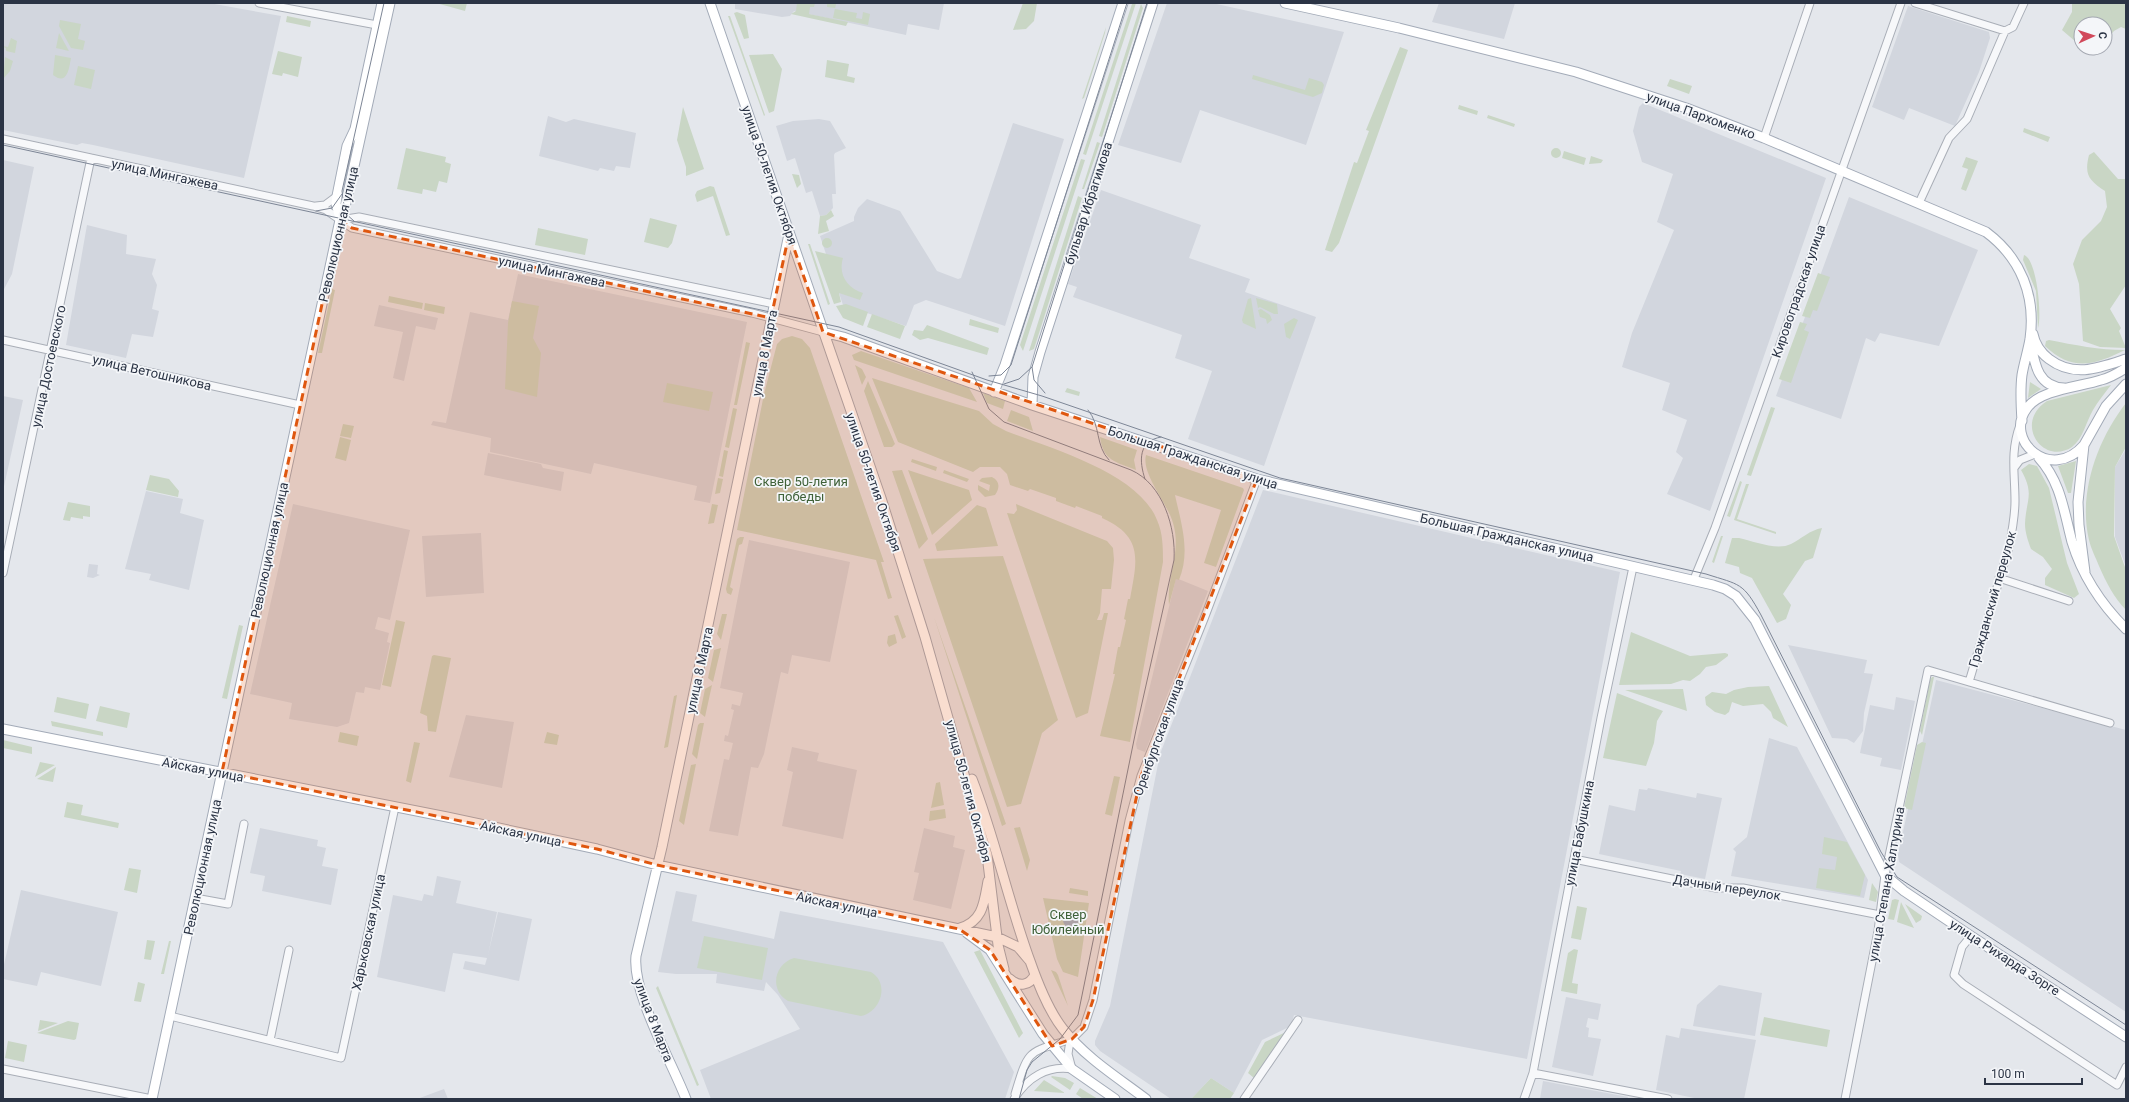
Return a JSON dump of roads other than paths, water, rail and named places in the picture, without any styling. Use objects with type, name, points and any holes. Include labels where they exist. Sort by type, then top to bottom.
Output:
[{"type":"main road","points":[[340,219],[336,204],[337,196],[347,146],[355,129],[382,3]]},
{"type":"main road","name":"Революционная улица","points":[[152,1099],[340,219],[345,207],[390,3]]},
{"type":"main road","name":"улица 50-летия Октября","points":[[710,3],[880,498],[953,731],[982,832],[990,870],[996,937],[1005,973]]},
{"type":"main road","points":[[994,392],[1005,365],[1123,3]]},
{"type":"main road","name":"бульвар Ибрагимова","points":[[1032,405],[1033,377],[1040,352],[1153,3]]},
{"type":"main road","name":"улица Пархоменко","points":[[1285,3],[1399,28],[1576,72],[1686,108],[1764,138],[1986,232],[1999,242],[2010,254],[2025,281],[2032,305],[2030,340],[2022,375],[2022,421],[2025,443],[2049,468],[2054,478],[2063,503],[2073,543],[2094,590],[2109,612],[2126,629]]},
{"type":"main road","name":"улица 8 Марта","points":[[685,1099],[645,1000],[635,967],[789,234]]},
{"type":"main road","points":[[2032,318],[2034,342],[2039,349],[2063,368],[2080,371],[2126,359]]},
{"type":"main road","name":"Большая Гражданская улица","points":[[823,332],[843,337],[1032,405],[1256,479],[1498,534],[1633,567],[1694,579],[1725,589],[1741,602],[1755,620],[1885,875]]},
{"type":"main road","name":"улица Пархоменко","points":[[2030,340],[2039,376],[2050,385],[2059,388],[2072,388]]},
{"type":"main road","points":[[2022,421],[2027,408],[2036,400],[2052,393],[2103,380],[2126,368]]},
{"type":"main road","points":[[2035,454],[2045,459],[2056,461],[2072,456],[2084,445],[2106,406],[2126,384]]},
{"type":"main road","points":[[2084,445],[2078,502],[2079,525],[2086,572]]},
{"type":"main road","name":"Айская улица","points":[[3,729],[222,772],[597,849],[657,865],[996,937],[1018,947],[1029,960]]},
{"type":"main road","points":[[953,731],[981,803],[1029,960],[1055,1017],[1072,1039],[1095,1062],[1145,1098]]},
{"type":"main road","points":[[959,929],[973,923],[979,916],[990,870]]},
{"type":"main road","name":"улица Рихарда Зорге","points":[[1885,875],[1904,891],[2126,1037]]},
{"type":"main road","name":"улица 50-летия Октября","points":[[959,929],[984,944],[1005,973],[1052,1046],[1072,1069],[1115,1099]]},
{"type":"main road","points":[[1005,973],[1014,983],[1023,985],[1032,980],[1035,975]]},
{"type":"street","points":[[259,3],[377,26]]},
{"type":"street","points":[[1764,138],[1810,3]]},
{"type":"street","name":"Кировоградская улица","points":[[1694,579],[1715,528],[1901,3]]},
{"type":"street","points":[[1915,3],[2005,31]]},
{"type":"street","points":[[1919,203],[1949,138],[1967,119],[2005,31],[2013,27],[2024,3]]},
{"type":"street","name":"улица Мингажева","points":[[3,139],[314,206],[326,210],[352,228],[771,318]]},
{"type":"street","name":"улица Достоевского","points":[[3,573],[91,158]]},
{"type":"street","points":[[314,206],[324,204],[337,196]]},
{"type":"street","points":[[340,219],[359,217],[774,304]]},
{"type":"street","name":"Большая Гражданская улица","points":[[771,318],[823,332]]},
{"type":"street","name":"улица Ветошникова","points":[[3,340],[300,405]]},
{"type":"street","name":"Гражданский переулок","points":[[1969,682],[2013,526],[2013,448],[2022,421]]},
{"type":"street","points":[[2014,468],[2020,460],[2035,454]]},
{"type":"street","name":"Оренбургская улица","points":[[1072,1039],[1084,1027],[1093,1000],[1129,821],[1141,776],[1204,619],[1256,479]]},
{"type":"street","name":"улица Бабушкина","points":[[1524,1099],[1533,1073],[1574,859],[1633,567]]},
{"type":"street","points":[[1999,578],[2069,601]]},
{"type":"street","name":"улица Степана Халтурина","points":[[1845,1099],[1880,915],[1885,875],[1928,670],[1969,682]]},
{"type":"street","points":[[1969,682],[2110,723]]},
{"type":"street","name":"Харьковская улица","points":[[270,1040],[341,1058],[395,807]]},
{"type":"street","points":[[195,898],[228,904],[244,824]]},
{"type":"street","name":"Дачный переулок","points":[[1574,859],[1716,888],[1743,888],[1880,915]]},
{"type":"street","points":[[1971,936],[1962,947],[1954,975],[1963,984],[2117,1085],[2126,1067]]},
{"type":"street","points":[[170,1016],[270,1040],[289,950]]},
{"type":"street","points":[[1244,1099],[1298,1020]]},
{"type":"street","points":[[1013,1099],[1028,1057],[1034,1051],[1072,1039]]},
{"type":"street","points":[[1013,1099],[1022,1086],[1039,1074],[1052,1069],[1072,1069],[1068,1054],[1072,1039]]},
{"type":"street","points":[[3,1068],[152,1099]]},
{"type":"street","points":[[1533,1073],[1668,1099]]},
{"type":"water","points":[[1068,912],[1074,912],[1079,917],[1077,926],[1074,928],[1068,928],[1063,923],[1063,917]]},
{"type":"tram line","points":[[354,221],[345,213],[342,191],[384,3]]},
{"type":"tram line","points":[[989,376],[1001,375],[1011,365],[1127,3]]},
{"type":"tram line","points":[[1045,393],[1034,380],[1032,367],[1147,3]]},
{"type":"tram line","points":[[3,145],[839,327],[987,380],[1042,396],[1280,478],[1706,574],[1734,583],[1745,590],[1755,604],[1881,852],[1897,877],[2126,1025]]},
{"type":"tram line","points":[[316,211],[332,208],[342,194]]},
{"type":"tram line","points":[[1004,384],[1019,379],[1032,367]]},
{"type":"tram line","points":[[972,372],[989,409],[1004,422],[1131,470],[1152,485],[1159,496],[1170,521],[1174,548],[1174,560],[1136,730],[1078,1015],[1060,1039],[1032,1062],[1027,1070],[1019,1099]]},
{"type":"tram line","points":[[1088,410],[1095,422],[1102,448],[1109,460]]},
{"type":"tram line","points":[[1145,479],[1141,459],[1144,447],[1153,439],[1161,437]]},
{"type":"park label","name":"Сквер 50-летия победы","points":[[801,488]]},
{"type":"park label","name":"Сквер Юбилейный","points":[[1068,922]]}]
